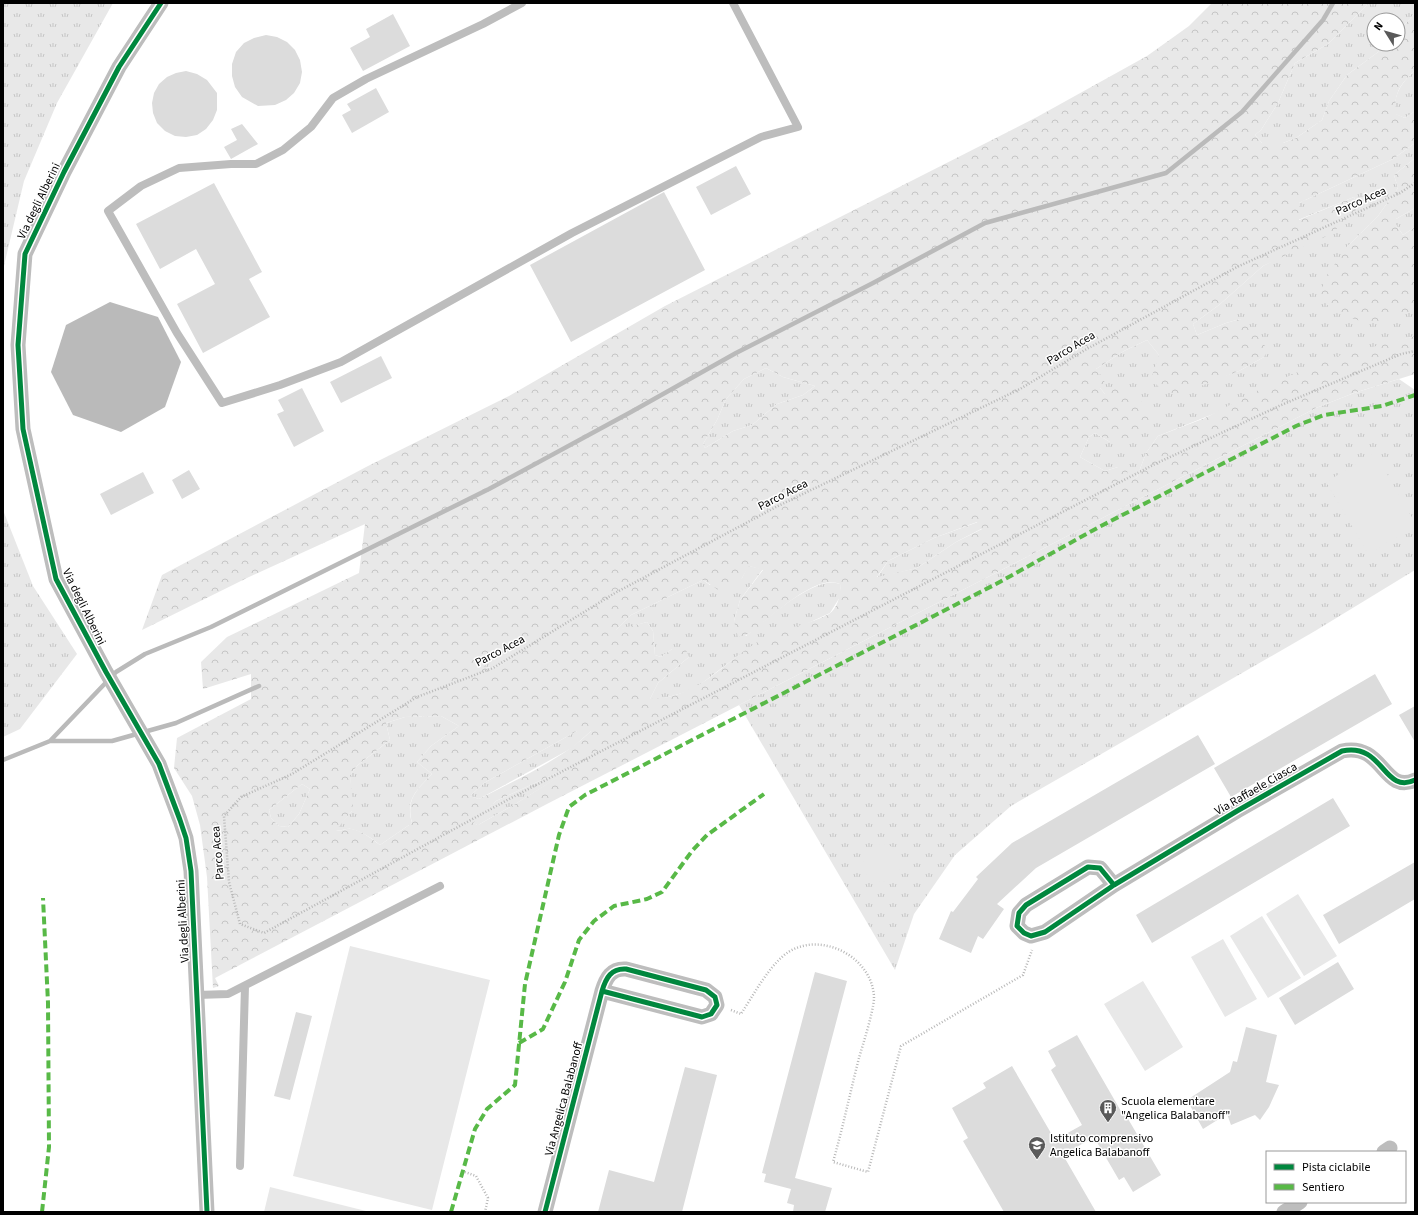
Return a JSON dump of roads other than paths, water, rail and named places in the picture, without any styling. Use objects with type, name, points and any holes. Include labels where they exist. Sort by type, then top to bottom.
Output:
[{"type":"street","name":"Via degli Alberini","points":[[161,3],[119,67],[64,172],[25,254],[18,345],[23,430],[56,579],[106,672],[159,764],[175,803],[188,853],[197,995],[207,1212]]},
{"type":"street","name":"Via Raffaele Ciasca","points":[[1114,885],[1103,871],[1092,866],[1026,905],[1019,913],[1017,926],[1028,935],[1038,935],[1114,885],[1237,811],[1342,751],[1349,750],[1366,752],[1398,782],[1411,782]]},
{"type":"street","name":"Via Angelica Balabanoff","points":[[545,1212],[602,991],[606,978],[610,973],[614,970],[626,969],[706,990],[715,997],[717,1005],[712,1014],[702,1017],[602,991]]},
{"type":"street","points":[[1284,1212],[1298,1203]]},
{"type":"lane","points":[[522,3],[483,24],[366,79],[333,98],[311,127],[283,150],[256,164],[231,164],[179,168],[140,186],[108,211],[177,333],[222,402],[280,385],[341,362],[572,233],[761,137],[798,127],[733,3]]},
{"type":"lane","points":[[197,995],[228,994],[440,886]]},
{"type":"lane","points":[[240,1166],[245,986]]},
{"type":"waterway","points":[[3,760],[50,741],[116,672],[145,654],[211,627],[489,489],[736,353],[873,283],[985,223],[1166,173],[1242,112],[1323,20],[1333,3]]},
{"type":"waterway","points":[[50,741],[112,741],[176,723],[259,686]]},
{"type":"place","name":"Scuola elementare \"Angelica Balabanoff\"","points":[[1108,1123]]},
{"type":"place","name":"Istituto comprensivo Angelica Balabanoff","points":[[1037,1160]]}]
